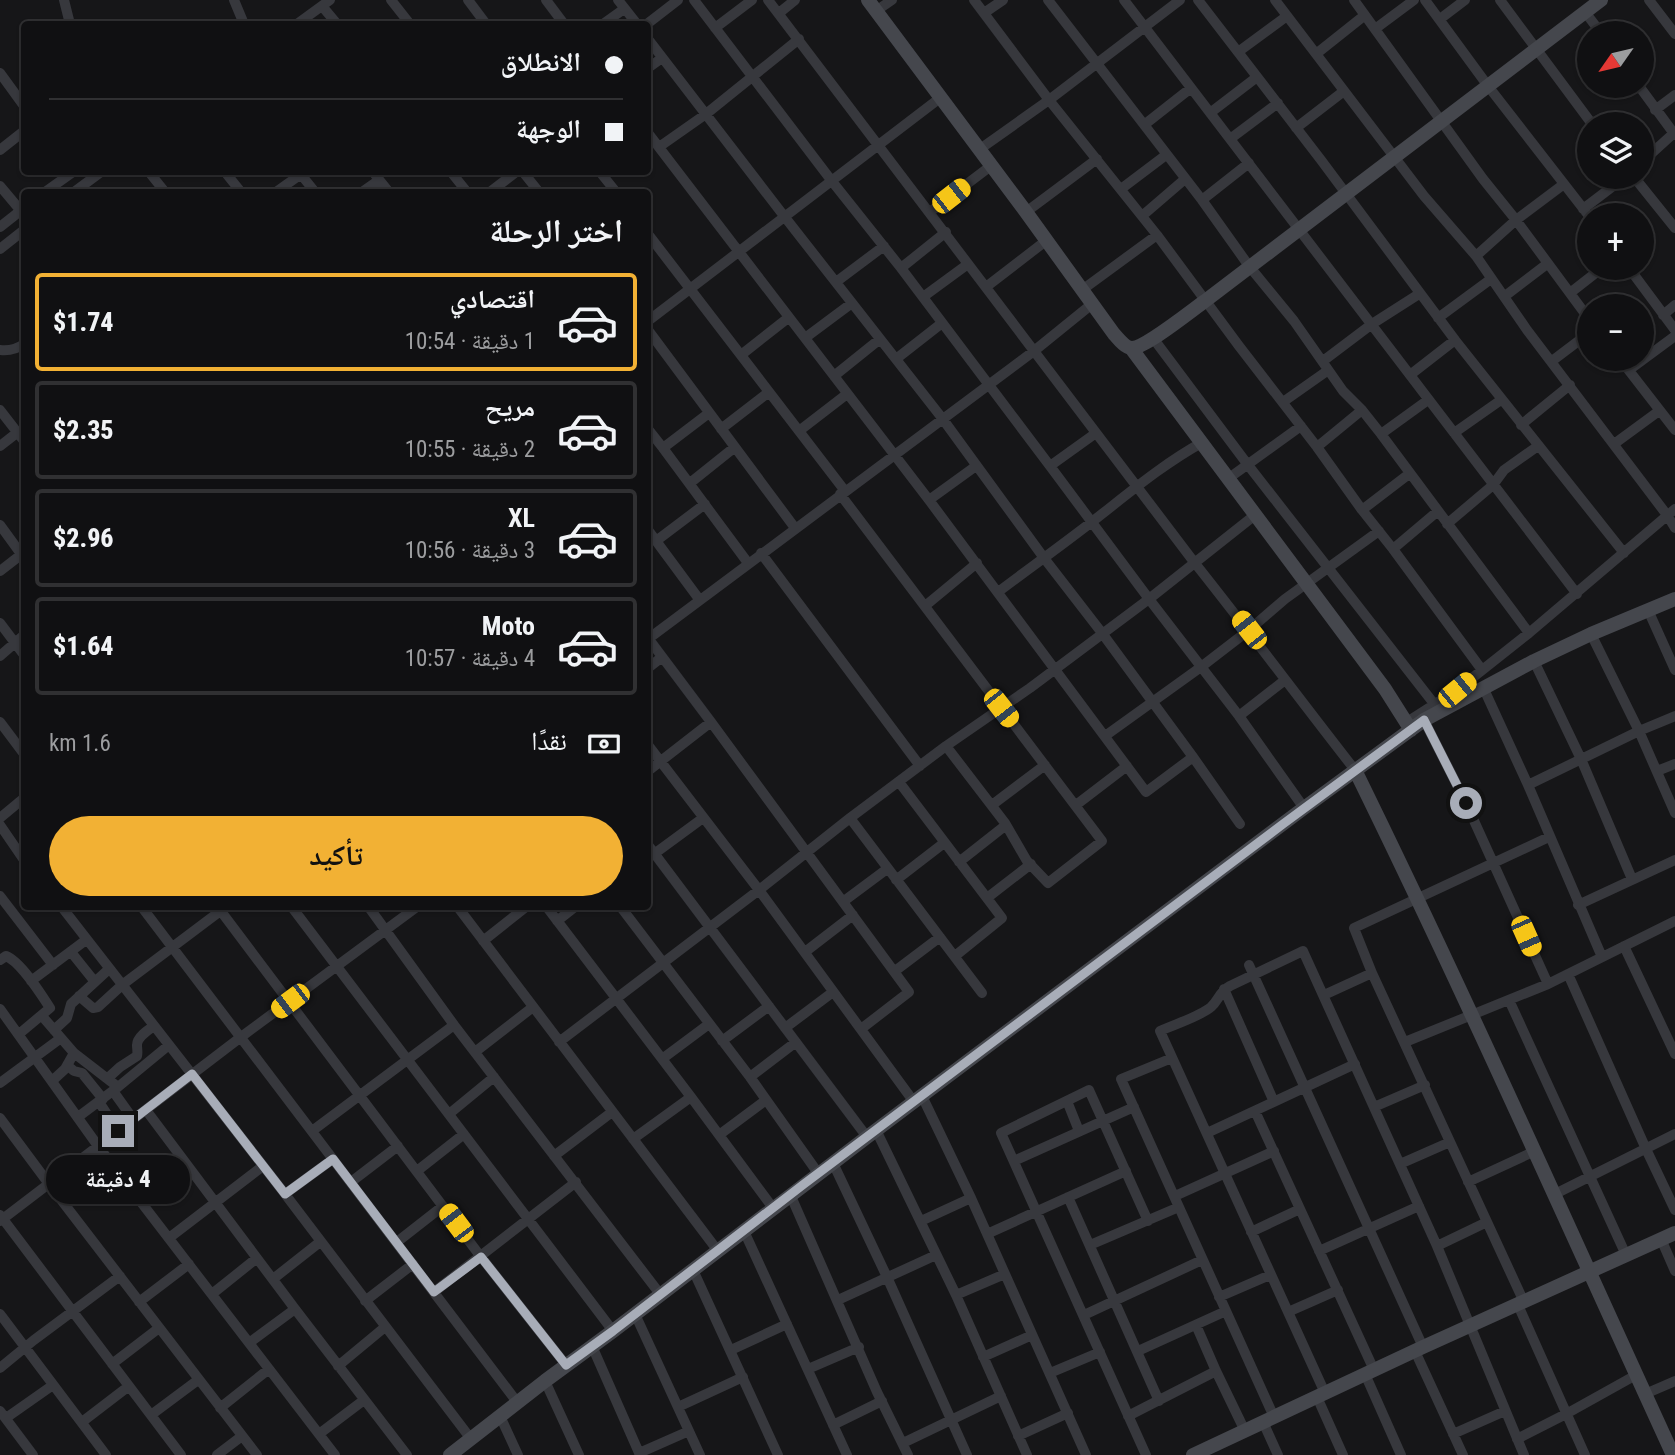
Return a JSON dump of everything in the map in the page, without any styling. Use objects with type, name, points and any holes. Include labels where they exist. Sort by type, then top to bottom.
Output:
[{"type":"street","points":[[64,0],[69,21]]},
{"type":"street","points":[[234,0],[243,21]]},
{"type":"street","points":[[391,0],[408,21]]},
{"type":"street","points":[[468,0],[484,21]]},
{"type":"street","points":[[545,0],[556,21]]},
{"type":"street","points":[[651,21],[678,0]]},
{"type":"street","points":[[694,0],[1051,466],[1239,716],[1304,808]]},
{"type":"street","points":[[715,27],[752,0]]},
{"type":"street","points":[[768,0],[1355,770],[1472,1014],[1673,1455]]},
{"type":"street","points":[[779,13],[795,0]]},
{"type":"street","points":[[892,0],[872,6],[1027,212],[1114,334],[1124,345],[1131,348],[1203,442],[1385,689],[1409,726]]},
{"type":"street","points":[[974,0],[1049,100],[1157,235],[1482,670]]},
{"type":"street","points":[[984,13],[1003,0]]},
{"type":"street","points":[[1048,0],[1202,200],[1249,266],[1294,321],[1343,391],[1381,434],[1529,634]]},
{"type":"street","points":[[1124,0],[1577,594]]},
{"type":"street","points":[[980,149],[1180,0]]},
{"type":"street","points":[[1198,0],[1454,340],[1624,553]]},
{"type":"street","points":[[1275,0],[1424,196],[1476,256],[1527,330],[1614,444],[1671,512],[1675,528]]},
{"type":"street","points":[[1354,0],[1483,179],[1577,303]]},
{"type":"street","points":[[1375,29],[1413,0]]},
{"type":"street","points":[[1425,0],[1579,203]]},
{"type":"street","points":[[1440,19],[1465,0]]},
{"type":"street","points":[[1500,0],[1583,112]]},
{"type":"street","points":[[1649,0],[1675,34]]},
{"type":"street","points":[[301,21],[326,3],[335,21]]},
{"type":"street","points":[[606,21],[621,4],[635,21]]},
{"type":"street","points":[[1131,348],[1153,338],[1205,301],[1537,49],[1590,5]]},
{"type":"street","points":[[1316,54],[1365,15]]},
{"type":"street","points":[[1238,52],[1287,16]]},
{"type":"street","points":[[659,147],[706,114],[799,39]]},
{"type":"street","points":[[651,43],[942,418],[1194,757],[1240,824]]},
{"type":"street","points":[[651,66],[662,58]]},
{"type":"street","points":[[0,73],[21,102]]},
{"type":"street","points":[[1210,113],[1257,77]]},
{"type":"street","points":[[1144,125],[1191,88]]},
{"type":"street","points":[[1296,128],[1344,91]]},
{"type":"street","points":[[1655,110],[1675,95]]},
{"type":"street","points":[[651,319],[940,98]]},
{"type":"street","points":[[1647,98],[1674,134],[1654,152]]},
{"type":"street","points":[[1230,139],[1278,103]]},
{"type":"street","points":[[0,150],[21,133]]},
{"type":"street","points":[[651,137],[977,563],[1146,792],[1194,757]]},
{"type":"street","points":[[1121,189],[1166,155]]},
{"type":"street","points":[[1027,212],[1097,159]]},
{"type":"street","points":[[1202,200],[1249,163]]},
{"type":"street","points":[[930,212],[992,165]]},
{"type":"street","points":[[49,189],[68,175]]},
{"type":"street","points":[[81,189],[98,175]]},
{"type":"street","points":[[151,175],[163,189]]},
{"type":"street","points":[[227,175],[239,189]]},
{"type":"street","points":[[280,189],[297,175]]},
{"type":"street","points":[[453,175],[464,189]]},
{"type":"street","points":[[494,189],[512,175]]},
{"type":"street","points":[[525,175],[537,189]]},
{"type":"street","points":[[1142,216],[1185,179]]},
{"type":"street","points":[[1476,256],[1516,220],[1564,184]]},
{"type":"street","points":[[0,186],[21,208]]},
{"type":"street","points":[[1596,203],[1612,189]]},
{"type":"street","points":[[1644,189],[1674,224]]},
{"type":"street","points":[[0,227],[21,211]]},
{"type":"street","points":[[0,248],[21,232]]},
{"type":"street","points":[[901,268],[946,232]]},
{"type":"street","points":[[1082,290],[1157,235]]},
{"type":"street","points":[[651,238],[799,431],[925,606],[1102,841],[1048,883],[1031,864],[992,805],[946,746]]},
{"type":"street","points":[[986,287],[1047,240]]},
{"type":"street","points":[[836,282],[884,246]]},
{"type":"street","points":[[923,298],[968,264]]},
{"type":"street","points":[[1505,296],[1548,264]]},
{"type":"street","points":[[1438,318],[1491,279]]},
{"type":"street","points":[[1570,293],[1587,280]]},
{"type":"street","points":[[1638,280],[1675,333],[1654,350]]},
{"type":"street","points":[[1283,402],[1372,324],[1419,294]]},
{"type":"street","points":[[805,338],[852,303]]},
{"type":"street","points":[[651,636],[1034,351],[1092,304]]},
{"type":"street","points":[[1663,315],[1675,305]]},
{"type":"street","points":[[741,355],[788,318]]},
{"type":"street","points":[[896,359],[942,323]]},
{"type":"street","points":[[651,334],[795,528]]},
{"type":"street","points":[[1153,338],[1435,705]]},
{"type":"street","points":[[834,376],[880,339]]},
{"type":"street","points":[[1410,375],[1454,340]]},
{"type":"street","points":[[1552,361],[1577,342]]},
{"type":"street","points":[[0,350],[8,351],[21,345]]},
{"type":"street","points":[[1630,371],[1675,430]]},
{"type":"street","points":[[1521,425],[1570,385]]},
{"type":"street","points":[[721,429],[769,392]]},
{"type":"street","points":[[799,431],[847,394]]},
{"type":"street","points":[[1381,434],[1428,400]]},
{"type":"street","points":[[1454,433],[1501,400]]},
{"type":"street","points":[[0,410],[21,436],[0,446]]},
{"type":"street","points":[[1317,447],[1362,410]]},
{"type":"street","points":[[1614,444],[1659,411]]},
{"type":"street","points":[[663,448],[709,414]]},
{"type":"street","points":[[1229,478],[1301,426]]},
{"type":"street","points":[[651,433],[748,562]]},
{"type":"street","points":[[1051,466],[1096,433]]},
{"type":"street","points":[[998,592],[1137,485],[1203,442]]},
{"type":"street","points":[[1447,524],[1493,485],[1504,470],[1538,446]]},
{"type":"street","points":[[690,483],[735,447]]},
{"type":"street","points":[[929,500],[976,466]]},
{"type":"street","points":[[1362,510],[1409,474]]},
{"type":"street","points":[[656,541],[705,504]]},
{"type":"street","points":[[1393,549],[1438,511]]},
{"type":"street","points":[[455,1453],[517,1402],[790,1194],[1355,770],[1529,634],[1671,512]]},
{"type":"street","points":[[559,1042],[850,818],[1149,599],[1255,515]]},
{"type":"street","points":[[0,526],[21,553]]},
{"type":"street","points":[[1105,736],[1201,667],[1276,606],[1379,531]]},
{"type":"street","points":[[651,534],[699,599]]},
{"type":"street","points":[[761,553],[920,766]]},
{"type":"street","points":[[0,571],[21,557]]},
{"type":"street","points":[[925,606],[977,563]]},
{"type":"street","points":[[1409,726],[1534,661],[1675,598]]},
{"type":"street","points":[[1648,610],[1675,670]]},
{"type":"street","points":[[0,623],[21,651]]},
{"type":"street","points":[[1591,634],[1639,731],[1675,813]]},
{"type":"street","points":[[0,656],[21,638]]},
{"type":"street","points":[[651,642],[909,992],[861,1028]]},
{"type":"street","points":[[651,666],[662,657]]},
{"type":"street","points":[[1534,661],[1581,759],[1632,879]]},
{"type":"street","points":[[1239,716],[1285,680]]},
{"type":"street","points":[[1483,687],[1602,957]]},
{"type":"street","points":[[1528,785],[1675,716]]},
{"type":"street","points":[[1424,720],[1466,803],[1548,984]]},
{"type":"street","points":[[0,722],[21,750]]},
{"type":"street","points":[[651,769],[711,722]]},
{"type":"street","points":[[651,749],[833,992],[918,1099],[971,1198],[1086,1455]]},
{"type":"street","points":[[1657,771],[1675,764]]},
{"type":"street","points":[[992,805],[1045,765]]},
{"type":"street","points":[[1076,805],[1127,766]]},
{"type":"street","points":[[899,782],[1002,918],[955,956]]},
{"type":"street","points":[[0,818],[21,800]]},
{"type":"street","points":[[654,854],[703,818]]},
{"type":"street","points":[[850,818],[982,993]]},
{"type":"street","points":[[0,825],[21,856]]},
{"type":"street","points":[[959,862],[1006,825]]},
{"type":"street","points":[[1549,836],[1354,928],[1372,973],[1487,1222],[1585,1455]]},
{"type":"street","points":[[896,880],[944,843]]},
{"type":"street","points":[[651,850],[785,1028],[871,1133],[921,1221],[1027,1455]]},
{"type":"street","points":[[1578,905],[1675,860]]},
{"type":"street","points":[[987,898],[1031,864]]},
{"type":"street","points":[[844,901],[887,869]]},
{"type":"street","points":[[0,896],[53,965]]},
{"type":"street","points":[[63,910],[285,1194],[471,1439]]},
{"type":"street","points":[[144,910],[517,1402]]},
{"type":"street","points":[[79,996],[95,1009],[219,910]]},
{"type":"street","points":[[223,910],[359,1095],[566,1365]]},
{"type":"street","points":[[294,910],[613,1331]]},
{"type":"street","points":[[371,910],[475,1052],[660,1294]]},
{"type":"street","points":[[181,1455],[1,1218],[412,910]]},
{"type":"street","points":[[460,910],[718,1251]]},
{"type":"street","points":[[483,941],[522,910]]},
{"type":"street","points":[[549,910],[773,1208]]},
{"type":"street","points":[[557,921],[571,910]]},
{"type":"street","points":[[623,910],[750,1077],[818,1174]]},
{"type":"street","points":[[805,952],[853,915]]},
{"type":"street","points":[[1405,1042],[1548,984],[1675,921]]},
{"type":"street","points":[[895,971],[940,937]]},
{"type":"street","points":[[31,981],[86,940]]},
{"type":"street","points":[[1624,946],[1675,1054]]},
{"type":"street","points":[[1343,1455],[1288,1312],[1160,1031],[1207,1010],[1224,989],[1251,970],[1303,951],[1437,1246],[1524,1455]]},
{"type":"street","points":[[71,952],[95,982]]},
{"type":"street","points":[[0,960],[8,956],[50,1007],[19,1034]]},
{"type":"street","points":[[0,1083],[58,1034],[71,1004],[109,969]]},
{"type":"street","points":[[1251,970],[1370,1228],[1463,1455]]},
{"type":"street","points":[[1324,995],[1372,973]]},
{"type":"street","points":[[1568,974],[1675,1210]]},
{"type":"street","points":[[1224,989],[1274,1101]]},
{"type":"street","points":[[785,1028],[833,992]]},
{"type":"street","points":[[1509,1000],[1626,1255]]},
{"type":"street","points":[[723,1041],[768,1006]]},
{"type":"street","points":[[475,1052],[533,1007]]},
{"type":"street","points":[[0,1009],[99,1146],[335,1455]]},
{"type":"street","points":[[42,1016],[74,1053],[119,1086]]},
{"type":"street","points":[[312,1131],[454,1024]]},
{"type":"street","points":[[662,1059],[709,1024]]},
{"type":"street","points":[[108,1078],[138,1054],[137,1042],[154,1026]]},
{"type":"street","points":[[750,1077],[796,1042]]},
{"type":"street","points":[[78,1117],[169,1045]]},
{"type":"street","points":[[52,1081],[68,1066],[74,1053]]},
{"type":"street","points":[[1172,1058],[1122,1079],[1226,1311],[1268,1419],[1278,1455]]},
{"type":"street","points":[[1207,1133],[1355,1064]]},
{"type":"street","points":[[68,1066],[74,1071],[80,1071],[87,1079],[118,1131]]},
{"type":"street","points":[[87,1079],[99,1070]]},
{"type":"street","points":[[117,1070],[119,1086],[133,1119]]},
{"type":"street","points":[[449,1114],[494,1077]]},
{"type":"street","points":[[1374,1107],[1425,1085]]},
{"type":"street","points":[[1146,1455],[1001,1133],[1089,1090],[1148,1220]]},
{"type":"street","points":[[633,1139],[691,1097]]},
{"type":"street","points":[[719,1135],[766,1100]]},
{"type":"street","points":[[1067,1101],[1079,1131]]},
{"type":"street","points":[[1014,1161],[1134,1107]]},
{"type":"street","points":[[146,1110],[407,1455]]},
{"type":"street","points":[[1255,1111],[1338,1290],[1401,1455]]},
{"type":"street","points":[[554,1156],[612,1112]]},
{"type":"street","points":[[0,1118],[257,1455]]},
{"type":"street","points":[[417,1171],[464,1134]]},
{"type":"street","points":[[1555,1194],[1675,1134]]},
{"type":"street","points":[[1400,1164],[1450,1142]]},
{"type":"street","points":[[351,1182],[398,1146]]},
{"type":"street","points":[[1175,1196],[1273,1151]]},
{"type":"street","points":[[1468,1182],[1535,1152]]},
{"type":"street","points":[[285,1194],[333,1159]]},
{"type":"street","points":[[832,1163],[967,1455]]},
{"type":"street","points":[[169,1238],[263,1166]]},
{"type":"street","points":[[987,1234],[1126,1171]]},
{"type":"street","points":[[434,1292],[576,1182]]},
{"type":"street","points":[[790,1194],[908,1455]]},
{"type":"street","points":[[1068,1196],[1159,1401]]},
{"type":"street","points":[[921,1221],[971,1198]]},
{"type":"street","points":[[397,1242],[443,1206]]},
{"type":"street","points":[[1319,1251],[1419,1206]]},
{"type":"street","points":[[1090,1245],[1180,1207]]},
{"type":"street","points":[[1251,1233],[1300,1209]]},
{"type":"street","points":[[1437,1246],[1487,1222]]},
{"type":"street","points":[[744,1231],[847,1455]]},
{"type":"street","points":[[1193,1455],[1211,1451],[1268,1419],[1675,1233]]},
{"type":"street","points":[[1661,1239],[1675,1271]]},
{"type":"street","points":[[273,1279],[320,1242]]},
{"type":"street","points":[[838,1300],[936,1255]]},
{"type":"street","points":[[212,1294],[257,1258]]},
{"type":"street","points":[[1084,1315],[1202,1260]]},
{"type":"street","points":[[139,1302],[189,1264]]},
{"type":"street","points":[[365,1301],[413,1264]]},
{"type":"street","points":[[693,1270],[776,1454]]},
{"type":"street","points":[[956,1295],[1005,1274]]},
{"type":"street","points":[[1219,1297],[1270,1275]]},
{"type":"street","points":[[0,1368],[120,1276]]},
{"type":"street","points":[[1288,1312],[1338,1290]]},
{"type":"street","points":[[250,1343],[295,1309]]},
{"type":"street","points":[[1138,1351],[1226,1311]]},
{"type":"street","points":[[0,1314],[106,1455]]},
{"type":"street","points":[[635,1314],[700,1455]]},
{"type":"street","points":[[731,1350],[787,1324]]},
{"type":"street","points":[[1196,1325],[1245,1431]]},
{"type":"street","points":[[338,1366],[386,1327]]},
{"type":"street","points":[[112,1364],[159,1328]]},
{"type":"street","points":[[983,1357],[1032,1335]]},
{"type":"street","points":[[592,1346],[640,1454],[689,1431]]},
{"type":"street","points":[[808,1369],[859,1348]]},
{"type":"street","points":[[1050,1373],[1100,1352]]},
{"type":"street","points":[[220,1408],[269,1369]]},
{"type":"street","points":[[1128,1416],[1216,1371]]},
{"type":"street","points":[[1517,1438],[1636,1375]]},
{"type":"street","points":[[678,1407],[743,1377]]},
{"type":"street","points":[[151,1415],[198,1380]]},
{"type":"street","points":[[545,1381],[579,1455]]},
{"type":"street","points":[[1645,1394],[1675,1381]]},
{"type":"street","points":[[33,1455],[3,1415],[53,1385]]},
{"type":"street","points":[[82,1422],[129,1387]]},
{"type":"street","points":[[903,1443],[1001,1396]]},
{"type":"street","points":[[319,1434],[364,1400]]},
{"type":"street","points":[[834,1425],[882,1401]]},
{"type":"street","points":[[1454,1434],[1506,1411]]},
{"type":"street","points":[[1018,1436],[1068,1413]]},
{"type":"street","points":[[499,1416],[518,1455]]},
{"type":"street","points":[[216,1455],[242,1436]]},
{"type":"route","points":[[118,1131],[192,1074],[285,1194],[333,1159],[434,1292],[481,1257],[566,1365],[1424,720],[1466,803]]}]
